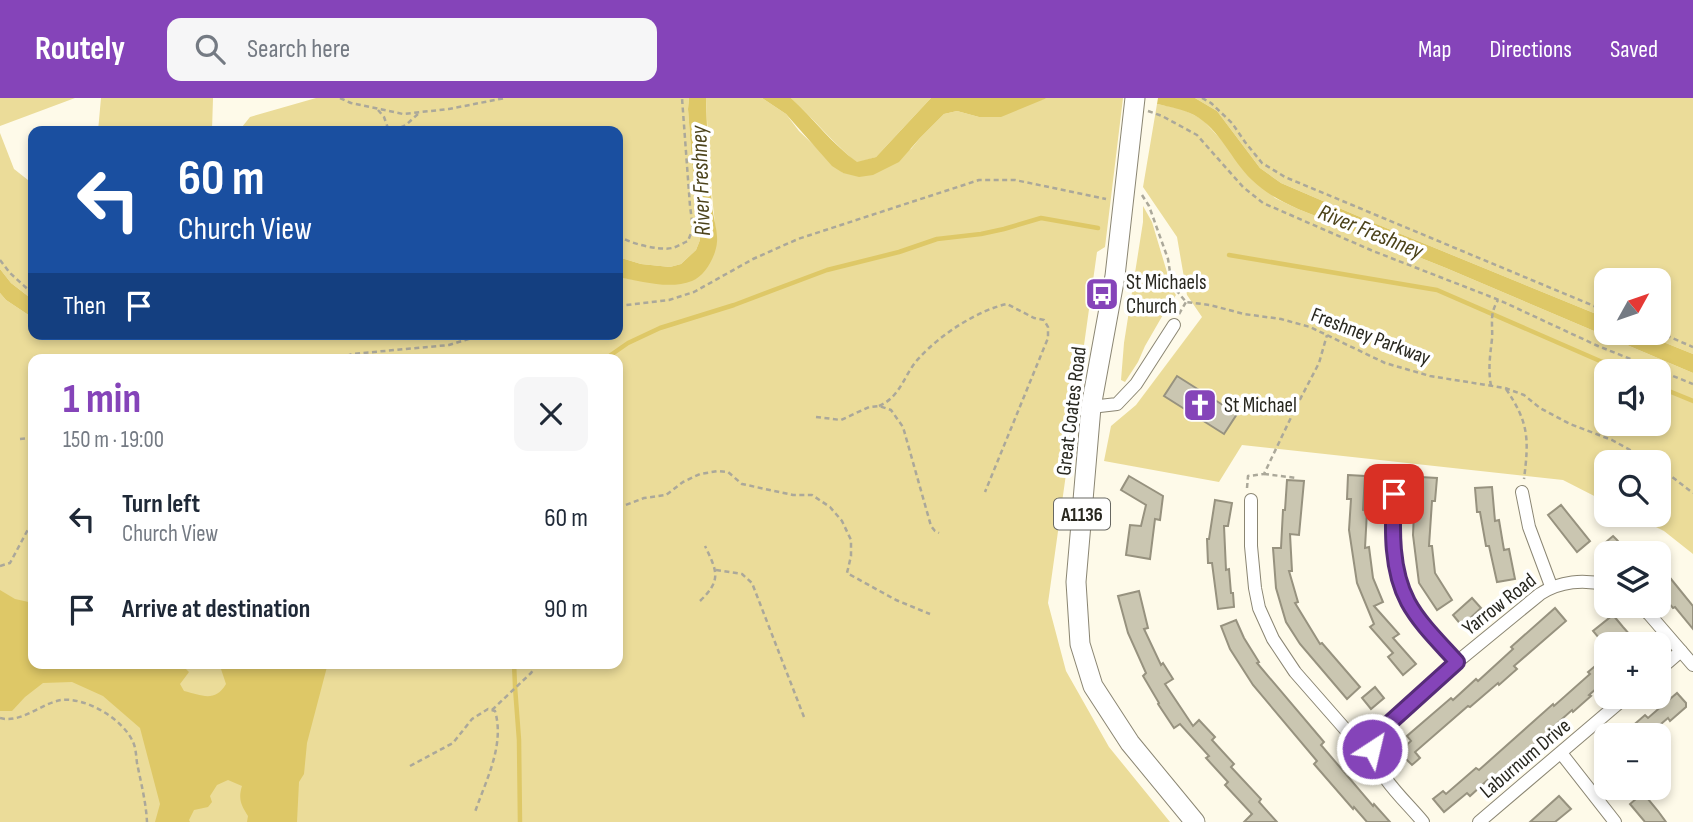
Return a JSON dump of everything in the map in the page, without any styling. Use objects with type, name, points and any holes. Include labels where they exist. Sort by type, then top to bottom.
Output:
[{"type":"main road","name":"Great Coates Road","points":[[1134,104],[1130,195],[1091,407],[1076,582],[1080,644],[1093,686],[1130,743],[1195,822]]},
{"type":"street","points":[[1091,407],[1117,404],[1136,384],[1174,324]]},
{"type":"street","points":[[1521,492],[1529,527],[1551,586]]},
{"type":"street","points":[[1394,494],[1394,551],[1402,586],[1422,623],[1457,662]]},
{"type":"street","points":[[1251,500],[1255,588],[1259,608],[1273,639],[1295,672],[1352,737],[1372,749],[1380,771],[1423,822]]},
{"type":"street","name":"Yarrow Road","points":[[1372,749],[1385,727],[1457,662],[1551,586],[1571,582],[1594,583]]},
{"type":"street","points":[[1652,618],[1693,666]]},
{"type":"street","points":[[1671,660],[1681,651]]},
{"type":"street","name":"Laburnum Drive","points":[[1479,822],[1613,709]]},
{"type":"street","points":[[1561,753],[1615,822]]},
{"type":"path","points":[[340,98],[351,103],[403,114],[449,109],[505,98]]},
{"type":"path","points":[[623,239],[635,244],[671,249],[688,241],[693,228],[682,98]]},
{"type":"path","points":[[1202,98],[1232,122],[1262,163],[1285,177],[1594,306]]},
{"type":"path","points":[[1134,104],[1196,135],[1243,187],[1263,203],[1373,251],[1499,300],[1598,346],[1693,384]]},
{"type":"path","points":[[376,108],[388,126]]},
{"type":"path","points":[[404,126],[419,113]]},
{"type":"path","points":[[623,305],[670,300],[694,292],[753,259],[798,239],[979,180],[1015,180],[1130,195]]},
{"type":"path","name":"Freshney Parkway","points":[[1130,195],[1149,206],[1168,259],[1172,285],[1186,302],[1281,319],[1310,327],[1385,363],[1430,376],[1505,388],[1524,395],[1540,408],[1570,424],[1631,450]]},
{"type":"path","points":[[0,260],[28,289]]},
{"type":"path","points":[[1491,386],[1488,371],[1492,314],[1499,300]]},
{"type":"path","points":[[816,417],[841,420],[869,407],[886,403],[896,395],[920,357],[949,332],[976,315],[1007,304],[1044,320],[1048,327],[1048,338],[985,492]]},
{"type":"path","points":[[1264,474],[1319,363],[1327,335]]},
{"type":"path","points":[[1671,338],[1693,347]]},
{"type":"path","points":[[352,354],[449,345],[465,340]]},
{"type":"path","points":[[1505,388],[1518,407],[1525,424],[1528,447],[1521,492]]},
{"type":"path","points":[[879,406],[891,410],[903,427],[931,526],[939,533]]},
{"type":"path","points":[[20,439],[28,438]]},
{"type":"path","points":[[623,506],[644,498],[666,495],[682,482],[700,474],[718,471],[727,472],[742,484],[793,495],[812,495],[830,507],[842,521],[851,540],[847,573],[896,600],[930,614]]},
{"type":"path","points":[[1251,500],[1246,500],[1248,476],[1264,474],[1297,478]]},
{"type":"path","points":[[1671,476],[1693,493]]},
{"type":"path","points":[[0,566],[10,563],[28,529]]},
{"type":"path","points":[[700,601],[716,576],[705,546]]},
{"type":"path","points":[[716,570],[742,574],[752,583],[804,717]]},
{"type":"path","points":[[492,710],[534,669]]},
{"type":"path","points":[[0,718],[8,720],[61,700],[83,702],[116,720],[133,741],[147,822]]},
{"type":"path","points":[[410,766],[453,743],[472,719],[488,709],[495,711],[499,723],[498,747],[475,812]]},
{"type":"shaded area","points":[[0,98],[75,98],[0,126]]},
{"type":"shaded area","points":[[101,98],[213,98],[212,126],[98,126]]},
{"type":"shaded area","points":[[316,98],[689,98],[696,218],[700,240],[696,250],[681,264],[670,267],[641,264],[623,259],[623,126],[243,126],[250,117]]},
{"type":"shaded area","points":[[706,98],[762,98],[786,114],[799,131],[843,173],[911,149],[944,114],[957,111],[979,117],[1047,98],[1123,98],[1105,247],[1097,252],[1048,603],[1066,671],[1109,747],[1170,822],[0,822],[0,293],[28,315],[28,340],[623,340],[623,278],[655,283],[717,242]]},
{"type":"shaded area","points":[[791,98],[931,98],[876,157],[857,163]]},
{"type":"shaded area","points":[[1195,98],[1693,98],[1693,354],[1671,345],[1671,268],[1594,268],[1594,313],[1281,183],[1260,168],[1217,111]]},
{"type":"shaded area","points":[[1157,104],[1182,109],[1202,119],[1275,198],[1594,331],[1594,345],[1627,345],[1660,359],[1594,359],[1594,436],[1671,436],[1671,364],[1693,373],[1693,554],[1656,527],[1671,527],[1671,450],[1594,450],[1594,496],[1563,480],[1242,445],[1219,482],[1104,461],[1111,426],[1136,405],[1202,317],[1187,295],[1177,237],[1143,187]]},
{"type":"shaded area","points":[[0,133],[14,169],[28,180],[28,296],[11,283],[0,269]]},
{"type":"shaded area","points":[[1143,206],[1152,222],[1176,295],[1125,382],[1121,380],[1124,343],[1143,222]]},
{"type":"water","name":"River Freshney","points":[[689,98],[706,98],[711,192],[717,238],[714,253],[701,275],[683,284],[655,284],[623,278],[623,259],[641,264],[670,267],[681,264],[696,250],[700,240]]},
{"type":"water","points":[[762,98],[791,98],[857,162],[876,157],[931,98],[1047,98],[1001,117],[979,117],[957,111],[944,114],[899,162],[873,175],[859,177],[843,173],[832,166],[786,114]]},
{"type":"water","name":"River Freshney","points":[[1158,98],[1195,98],[1217,111],[1260,168],[1281,183],[1594,313],[1594,331],[1285,203],[1252,180],[1203,121],[1185,111],[1157,104]]},
{"type":"water","points":[[0,269],[11,283],[28,296],[28,315],[6,300],[0,293]]},
{"type":"water","points":[[1627,345],[1671,345],[1693,354],[1693,373],[1671,364],[1671,359],[1660,359]]},
{"type":"water","points":[[0,590],[15,599],[28,602],[28,669],[186,669],[189,672],[180,684],[184,691],[212,696],[226,684],[221,669],[326,669],[307,743],[304,774],[299,782],[297,822],[247,822],[248,816],[240,798],[242,786],[228,780],[217,785],[210,796],[212,802],[208,807],[194,810],[190,822],[155,822],[160,804],[140,728],[103,696],[72,682],[43,683],[12,711],[0,711]]},
{"type":"building","name":"St Michael","points":[[1177,376],[1237,414],[1224,434],[1164,396]]},
{"type":"building","points":[[1348,475],[1365,476],[1365,548],[1369,547],[1373,578],[1383,602],[1374,606],[1399,634],[1393,638],[1416,664],[1403,675],[1388,657],[1393,653],[1370,627],[1374,624],[1357,583],[1349,530],[1351,499],[1347,499]]},
{"type":"building","points":[[1129,476],[1163,496],[1160,520],[1155,519],[1150,559],[1126,555],[1130,525],[1141,526],[1146,505],[1121,490]]},
{"type":"building","points":[[1420,477],[1437,478],[1435,501],[1432,501],[1429,546],[1432,546],[1435,573],[1452,600],[1437,610],[1419,583],[1413,535],[1414,512],[1418,512]]},
{"type":"building","points":[[1287,480],[1304,481],[1299,535],[1290,534],[1292,571],[1289,571],[1298,602],[1295,603],[1320,644],[1322,643],[1360,687],[1347,699],[1300,644],[1286,622],[1276,588],[1273,548],[1281,548]]},
{"type":"building","points":[[1492,487],[1495,521],[1499,520],[1504,550],[1509,549],[1515,579],[1497,582],[1489,546],[1486,546],[1480,512],[1477,512],[1475,488]]},
{"type":"building","points":[[1215,500],[1232,503],[1228,526],[1224,526],[1226,570],[1229,569],[1234,607],[1218,609],[1212,563],[1208,563],[1207,539]]},
{"type":"building","points":[[1561,505],[1590,541],[1577,552],[1548,515]]},
{"type":"building","points":[[1671,579],[1693,606],[1693,629],[1675,607],[1673,608]]},
{"type":"building","points":[[1139,591],[1148,628],[1144,629],[1161,665],[1163,663],[1173,679],[1165,684],[1193,726],[1199,720],[1215,737],[1212,740],[1234,764],[1231,767],[1261,799],[1259,802],[1277,822],[1244,822],[1252,814],[1225,785],[1228,782],[1206,758],[1209,756],[1180,724],[1174,728],[1158,704],[1143,676],[1146,673],[1128,633],[1118,596]]},
{"type":"building","points":[[1472,598],[1481,608],[1462,626],[1453,615]]},
{"type":"building","points":[[1555,608],[1566,621],[1514,666],[1517,669],[1499,685],[1498,683],[1468,706],[1415,752],[1420,758],[1412,765],[1399,752],[1411,741],[1407,736],[1451,698],[1453,700],[1476,679],[1478,681]]},
{"type":"building","points":[[1609,618],[1616,618],[1628,632],[1594,632]]},
{"type":"building","points":[[1236,620],[1259,662],[1257,663],[1324,742],[1321,745],[1390,822],[1367,822],[1354,807],[1353,809],[1314,764],[1317,761],[1253,685],[1230,649],[1221,626]]},
{"type":"building","points":[[1594,667],[1594,691],[1589,695],[1591,696],[1494,780],[1491,777],[1470,796],[1467,793],[1444,812],[1433,799],[1443,791],[1446,794],[1476,768],[1479,770],[1590,674],[1588,672]]},
{"type":"building","points":[[1375,687],[1384,698],[1371,709],[1362,698]]},
{"type":"building","points":[[1677,693],[1686,703],[1686,707],[1670,721],[1668,718],[1662,723],[1636,723],[1645,715],[1648,718],[1658,709],[1671,709],[1671,698]]},
{"type":"building","points":[[1559,796],[1571,809],[1555,822],[1530,822]]},
{"type":"building","points":[[1635,800],[1649,800],[1666,822],[1645,822],[1630,804]]},
{"type":"waterway","points":[[612,354],[628,343],[660,328],[734,305],[827,270],[899,252],[937,239],[981,234],[1041,218],[1098,228]]},
{"type":"waterway","points":[[1229,255],[1437,290],[1595,359]]},
{"type":"waterway","points":[[1671,392],[1693,401]]},
{"type":"waterway","points":[[514,669],[515,686]]},
{"type":"waterway","points":[[515,687],[520,822]]},
{"type":"place","name":"St Michaels Church","points":[[1102,294]]},
{"type":"place","name":"St Michael","points":[[1200,405]]},
{"type":"route","points":[[1372,749],[1385,727],[1457,662],[1422,623],[1402,586],[1394,551],[1394,494]]}]
